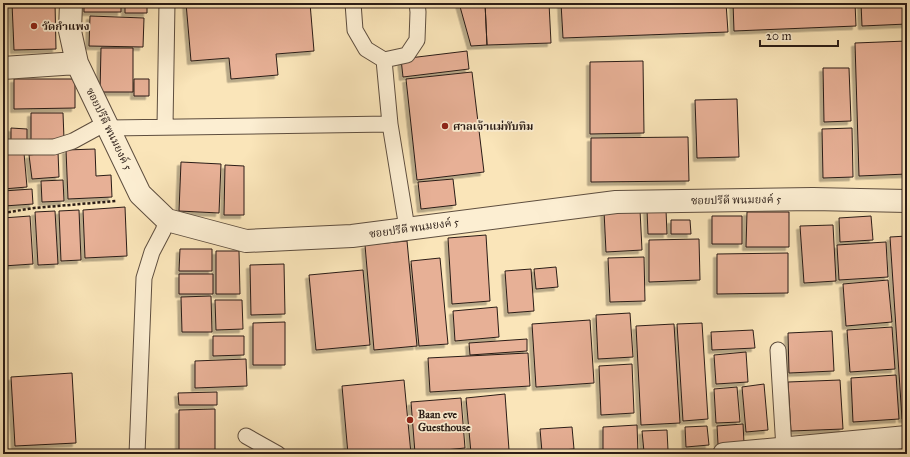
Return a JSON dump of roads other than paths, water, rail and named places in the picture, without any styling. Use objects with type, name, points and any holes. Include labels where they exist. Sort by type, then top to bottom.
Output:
[{"type":"street","name":"ซอยปรีดี พนมยงค์ 5","points":[[71,3],[70,31],[77,63],[140,194],[167,220],[246,241],[352,236],[616,202],[813,199],[907,201]]},
{"type":"street","points":[[3,68],[77,63]]},
{"type":"street","points":[[724,454],[907,437]]},
{"type":"lane","points":[[166,126],[167,3]]},
{"type":"lane","points":[[353,3],[355,30],[366,50],[384,60],[407,55],[417,40],[418,3]]},
{"type":"lane","points":[[384,60],[390,124],[406,229]]},
{"type":"lane","points":[[3,147],[54,147],[72,141],[107,125],[166,126],[390,124]]},
{"type":"lane","points":[[137,454],[144,278],[152,252],[167,220]]},
{"type":"lane","points":[[778,350],[784,449]]},
{"type":"lane","points":[[246,436],[278,454]]},
{"type":"place","name":"วัดกำแพง","points":[[34,26]]},
{"type":"place","name":"ศาลเจ้าแม่ทับทิม","points":[[445,126]]},
{"type":"place","name":"Baan eve Guesthouse","points":[[410,420]]}]
